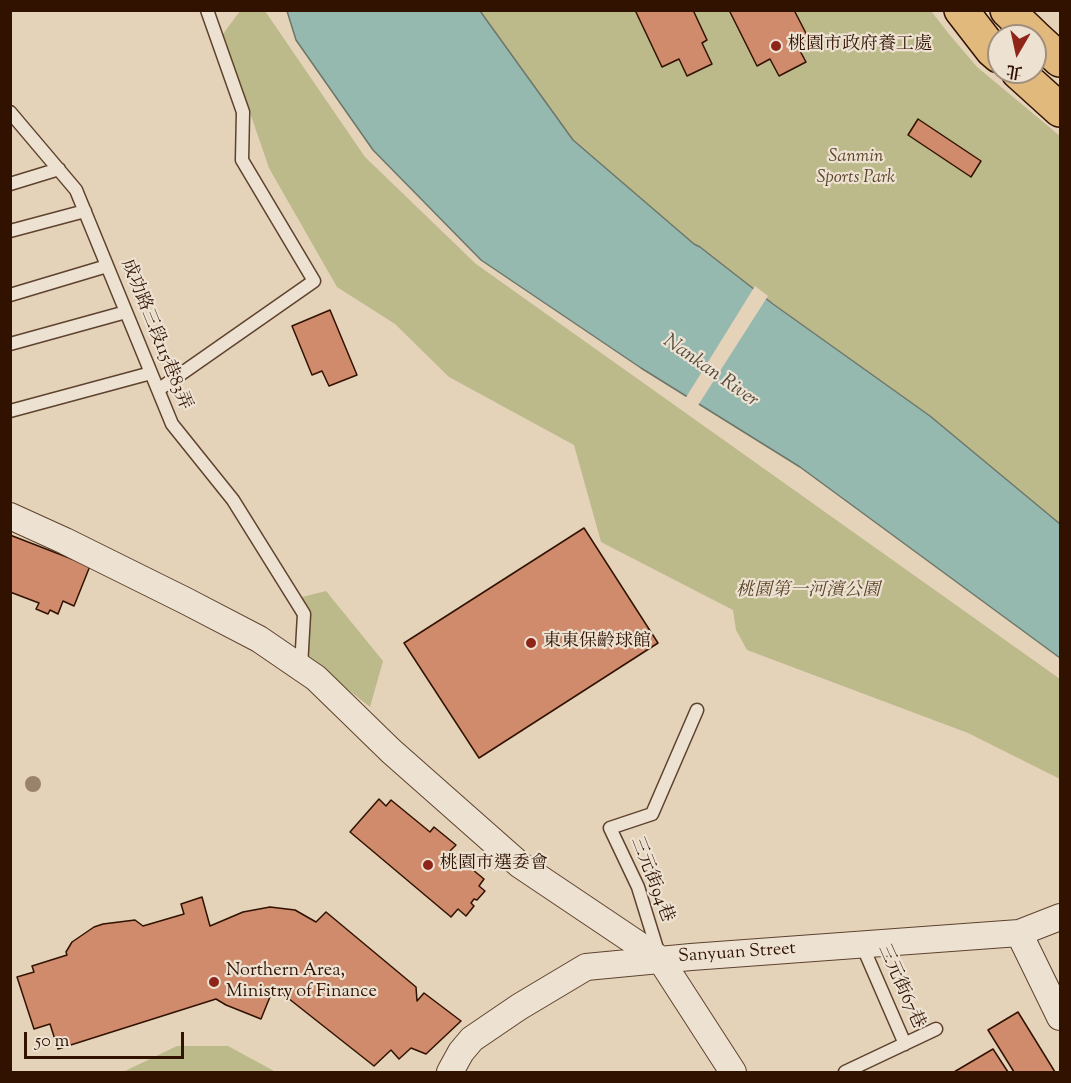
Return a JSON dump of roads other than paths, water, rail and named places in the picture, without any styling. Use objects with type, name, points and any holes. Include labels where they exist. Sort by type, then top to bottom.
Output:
[{"type":"main road","points":[[961,10],[987,44]]},
{"type":"main road","points":[[1007,10],[1021,24]]},
{"type":"main road","points":[[1047,48],[1060,60]]},
{"type":"main road","points":[[1031,84],[1060,110]]},
{"type":"street","points":[[10,516],[186,601],[258,639],[316,678],[395,755],[520,865],[660,959],[728,1071]]},
{"type":"street","name":"Sanyuan Street","points":[[450,1072],[461,1052],[472,1039],[519,1007],[586,967],[660,959],[1019,933],[1060,917]]},
{"type":"street","points":[[1019,933],[1060,1017]]},
{"type":"lane","points":[[158,390],[314,281],[242,160],[243,112],[207,10]]},
{"type":"lane","name":"成功路三段115巷83弄","points":[[10,112],[76,190],[172,424],[233,500],[304,614],[301,668]]},
{"type":"lane","points":[[10,183],[59,169]]},
{"type":"lane","points":[[10,231],[85,211]]},
{"type":"lane","points":[[10,294],[107,266]]},
{"type":"lane","points":[[10,345],[126,312]]},
{"type":"lane","points":[[10,411],[151,373]]},
{"type":"lane","name":"三元街94巷","points":[[660,959],[638,887],[610,828],[652,814],[697,710]]},
{"type":"lane","name":"三元街67巷","points":[[862,945],[905,1044]]},
{"type":"lane","name":"三元街67巷","points":[[845,1072],[936,1029]]},
{"type":"water","name":"Nankan River","points":[[287,11],[480,11],[573,140],[694,244],[773,304],[930,416],[1060,524],[1060,658],[800,467],[641,368],[481,260],[373,150],[296,40]]},
{"type":"place","name":"桃園市政府養工處","points":[[776,46]]},
{"type":"place","name":"東東保齡球館","points":[[531,643]]},
{"type":"place","name":"桃園市選委會","points":[[428,865]]},
{"type":"place","name":"Northern Area, Ministry of Finance","points":[[214,982]]},
{"type":"park label","name":"Sanmin Sports Park","points":[[856,168]]},
{"type":"park label","name":"桃園第一河濱公園","points":[[808,592]]}]
